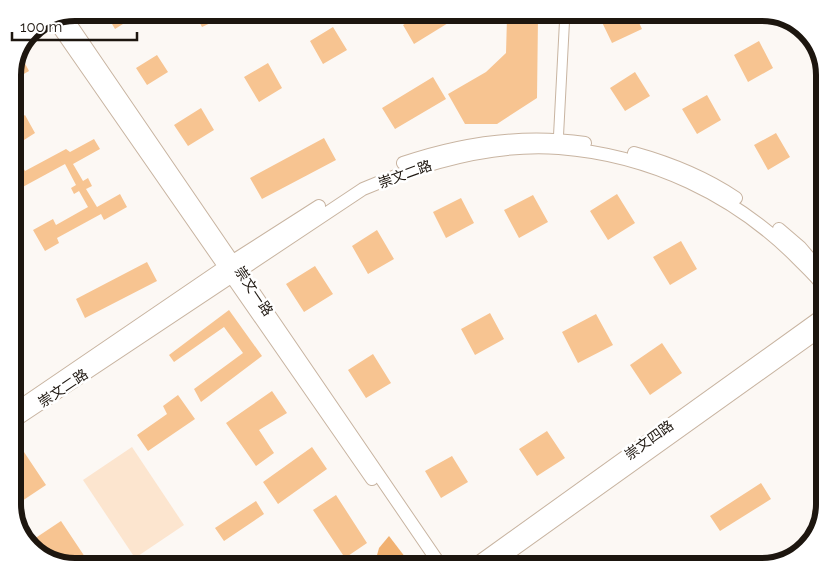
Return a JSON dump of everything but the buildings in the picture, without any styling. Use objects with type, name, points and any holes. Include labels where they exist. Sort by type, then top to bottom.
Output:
[{"type":"street","points":[[559,143],[565,21]]},
{"type":"street","name":"崇文一路","points":[[69,22],[427,558]]},
{"type":"street","name":"崇文一路","points":[[57,25],[232,268],[435,558]]},
{"type":"street","name":"崇文二路","points":[[559,143],[661,170],[718,196],[776,236],[816,278]]},
{"type":"street","name":"崇文二路","points":[[21,406],[232,268],[363,189],[405,171],[449,159],[559,143],[614,148],[646,156],[680,168],[719,186],[766,218],[800,247],[816,266]]},
{"type":"street","name":"崇文二路","points":[[21,416],[232,268]]},
{"type":"street","name":"崇文四路","points":[[485,558],[816,320]]},
{"type":"street","name":"崇文四路","points":[[502,558],[816,334]]},
{"type":"shaded area","points":[[132,447],[184,525],[135,558],[83,480]]},
{"type":"shaded area","points":[[389,536],[406,558],[376,558],[379,548]]}]
